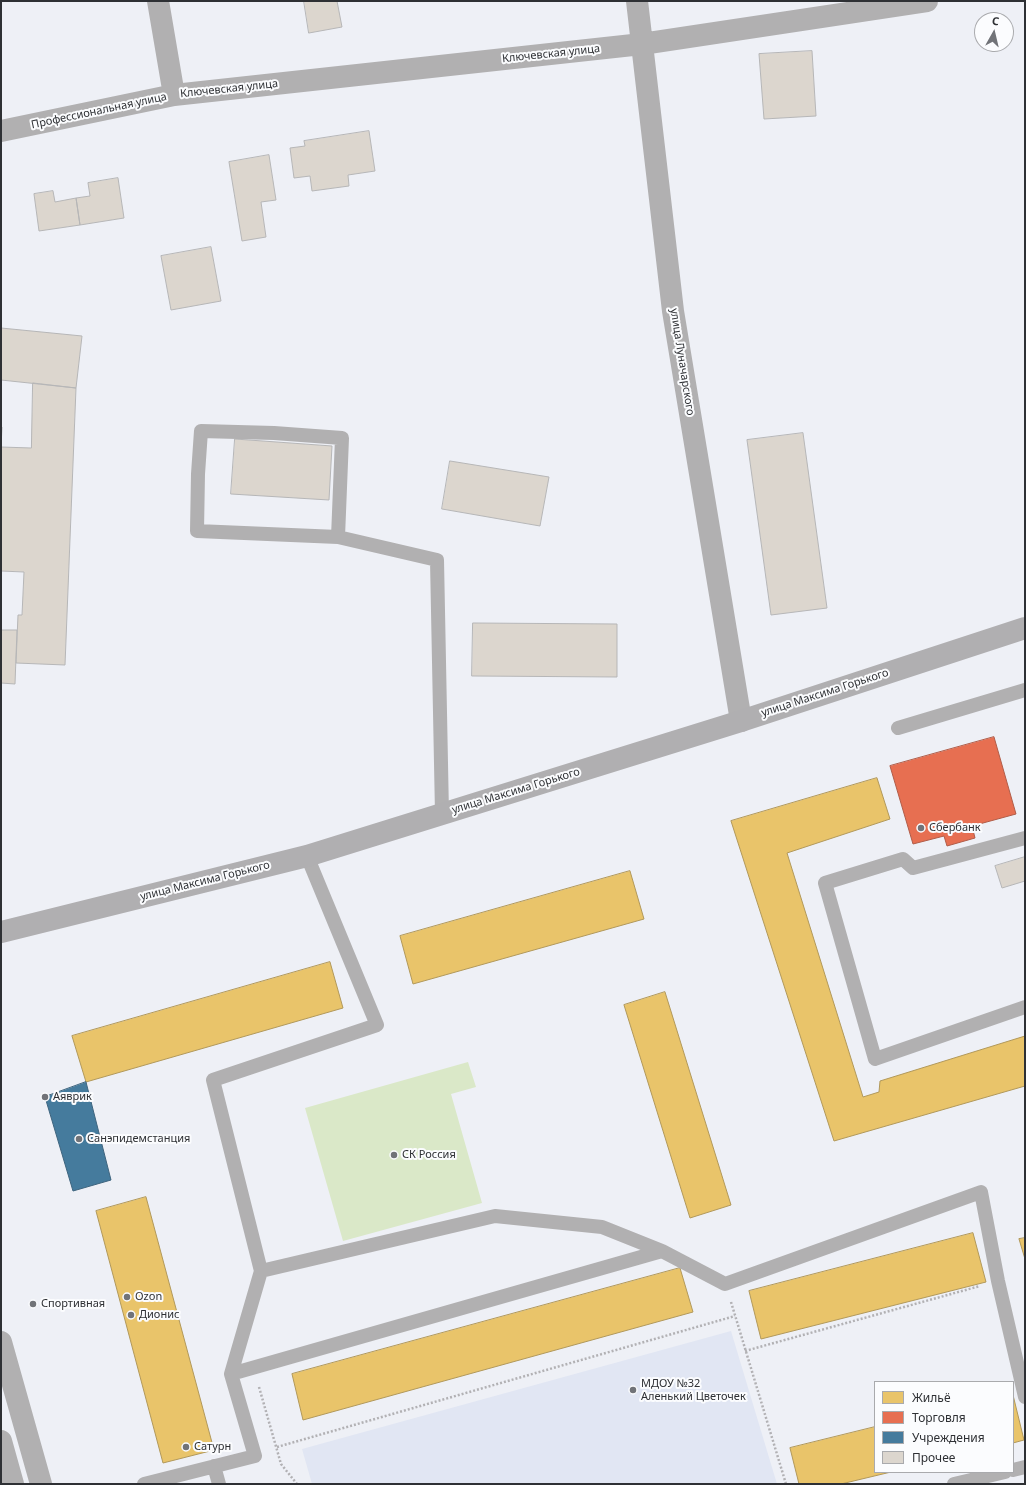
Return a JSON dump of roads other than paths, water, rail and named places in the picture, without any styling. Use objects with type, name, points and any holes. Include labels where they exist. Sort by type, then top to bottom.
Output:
[{"type":"street","name":"Профессиональная улица","points":[[1,131],[174,95],[158,1]]},
{"type":"street","name":"улица Луначарского","points":[[637,1],[673,311],[741,721]]},
{"type":"street","name":"Ключевская улица","points":[[174,95],[642,44],[927,1]]},
{"type":"street","name":"улица Максима Горького","points":[[1,932],[307,856],[741,721],[1025,628]]},
{"type":"street","points":[[1,1342],[41,1484]]},
{"type":"street","points":[[1,1441],[13,1484]]},
{"type":"lane","points":[[338,537],[342,438],[201,430],[198,474],[197,530],[338,537],[437,560],[442,814]]},
{"type":"lane","points":[[898,728],[1025,690]]},
{"type":"lane","points":[[1025,838],[913,868],[903,859],[825,883],[875,1059],[1025,1007]]},
{"type":"lane","points":[[144,1484],[255,1456],[231,1374],[262,1271],[213,1080],[377,1025],[307,856]]},
{"type":"lane","points":[[262,1271],[495,1216],[602,1227],[662,1251],[725,1284],[981,1192],[998,1281],[1025,1397]]},
{"type":"lane","points":[[231,1374],[662,1251]]},
{"type":"lane","points":[[214,1466],[219,1484]]},
{"type":"lane","points":[[1014,1470],[1025,1467]]},
{"type":"lane","points":[[954,1484],[1001,1473]]},
{"type":"place","name":"Сбербанк","points":[[921,828]]},
{"type":"place","name":"Аяврик","points":[[45,1097]]},
{"type":"place","name":"Санэпидемстанция","points":[[79,1139]]},
{"type":"place","name":"СК Россия","points":[[394,1155]]},
{"type":"place","name":"Ozon","points":[[127,1297]]},
{"type":"place","name":"Спортивная","points":[[33,1304]]},
{"type":"place","name":"Дионис","points":[[131,1315]]},
{"type":"place","name":"МДОУ №32 Аленький Цветочек","points":[[633,1390]]},
{"type":"place","name":"Сатурн","points":[[186,1447]]}]
